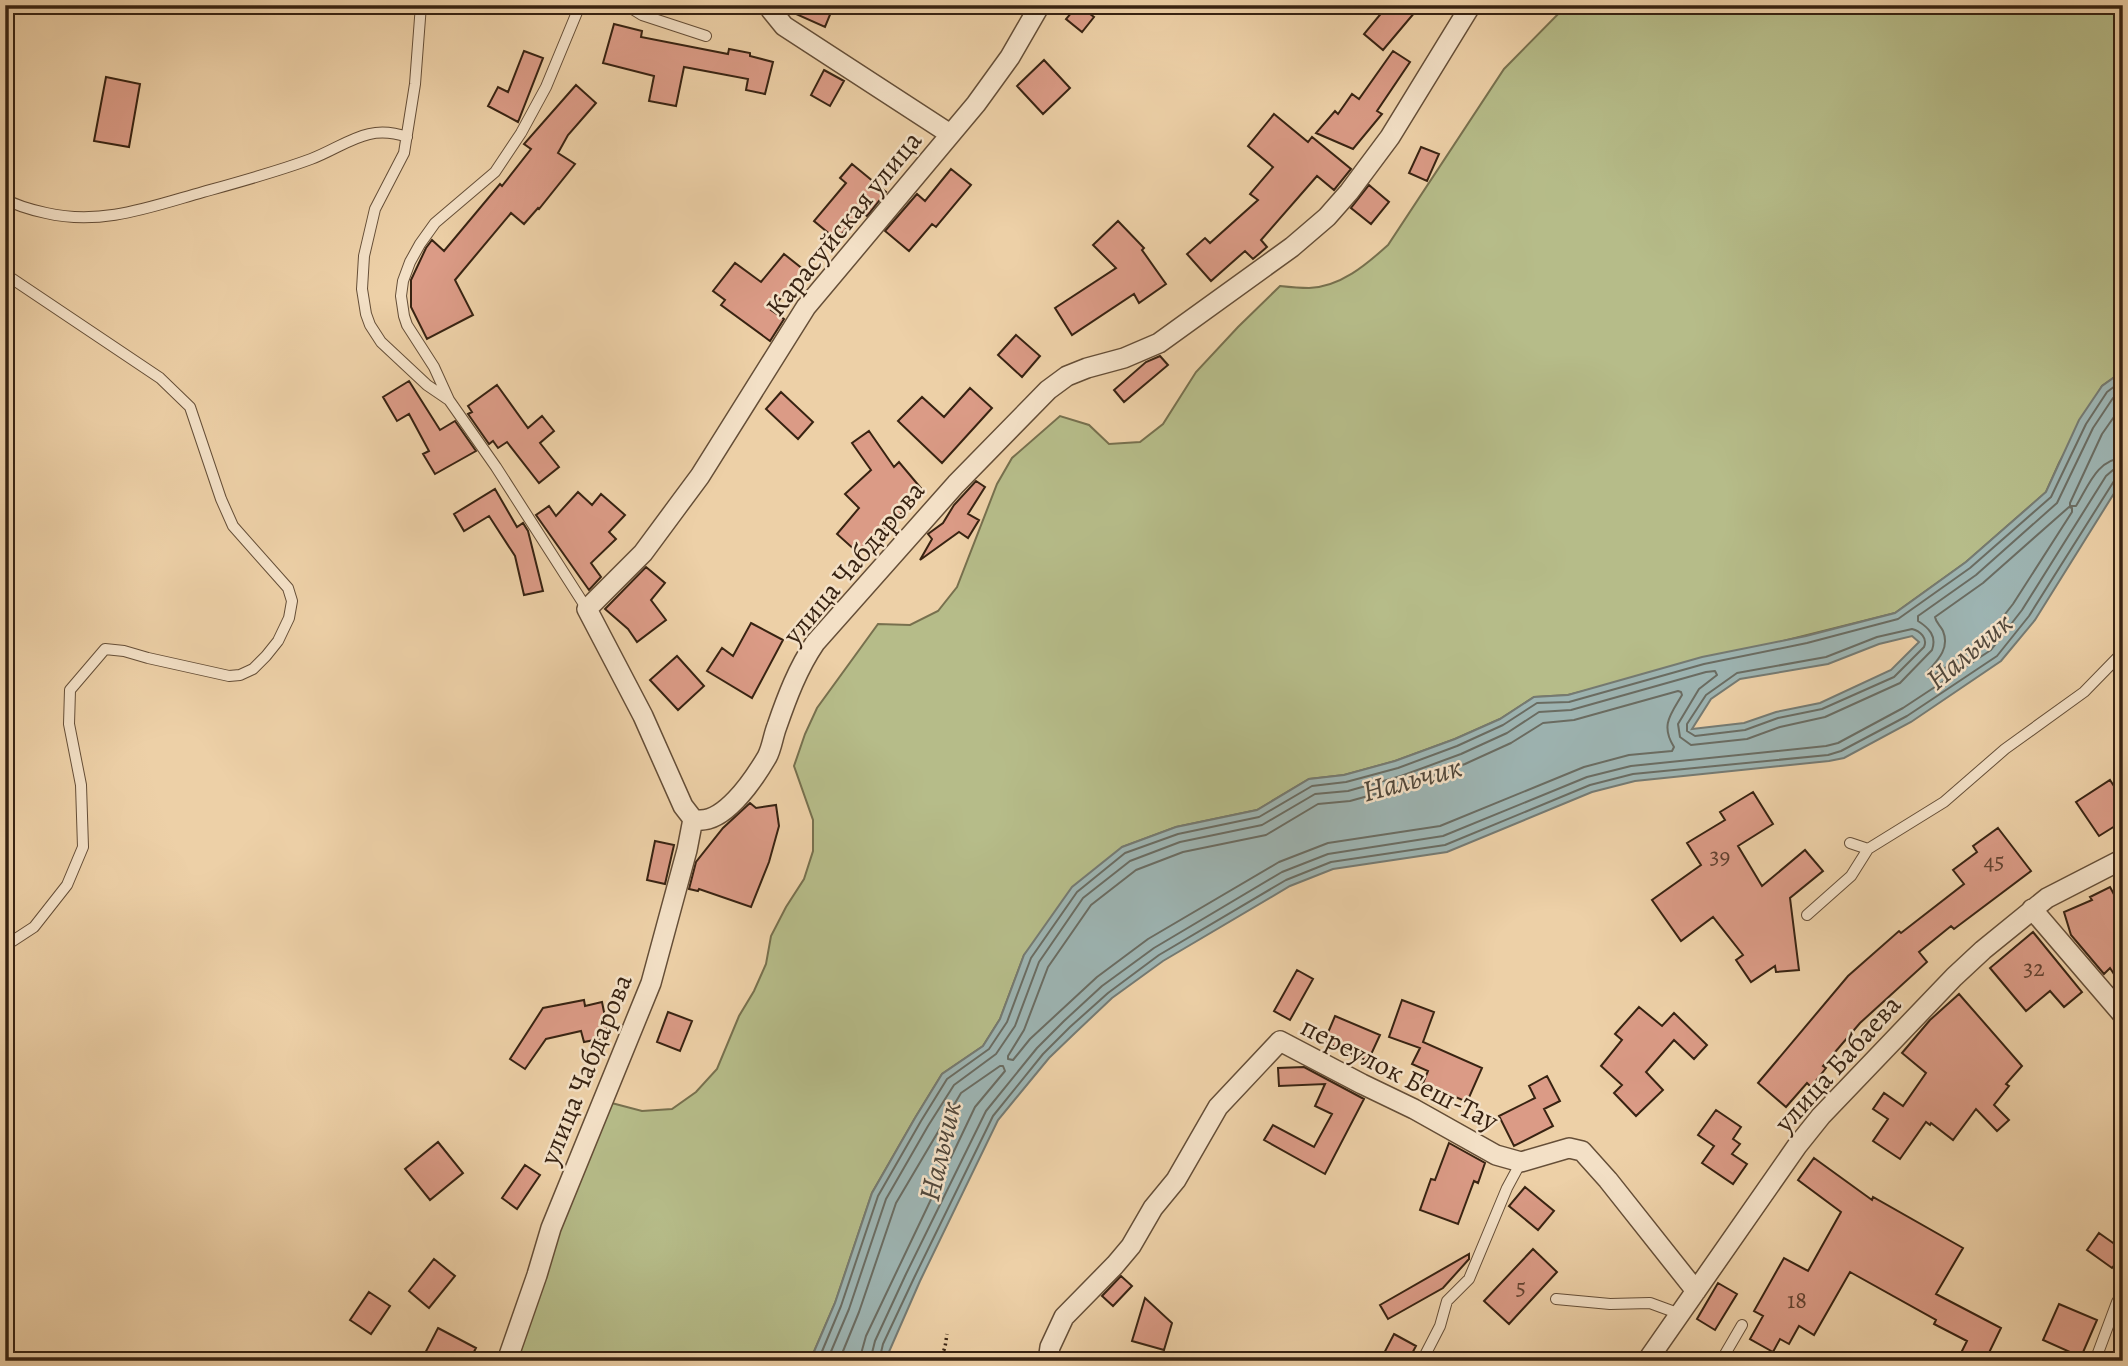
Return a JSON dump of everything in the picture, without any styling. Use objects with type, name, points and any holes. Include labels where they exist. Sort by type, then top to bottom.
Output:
[{"type":"street","points":[[769,5],[784,26],[950,134]]},
{"type":"street","name":"Карасуйская улица","points":[[587,609],[643,553],[700,476],[806,307],[976,104],[1010,57],[1040,5]]},
{"type":"street","name":"улица Чабдарова","points":[[507,1361],[551,1228],[651,983],[693,819],[700,821],[715,817],[729,807],[754,776],[768,754],[803,660],[956,484],[1048,390],[1067,376],[1124,358],[1159,343],[1292,247],[1326,217],[1349,192],[1390,137],[1471,5]]},
{"type":"street","points":[[587,609],[643,716],[683,806],[693,819]]},
{"type":"street","name":"улица Бабаева","points":[[1653,1357],[1797,1146],[1821,1116],[1983,950],[2032,909],[2069,886],[2123,859]]},
{"type":"street","points":[[2032,909],[2123,1015]]},
{"type":"street","name":"переулок Беш-Тау","points":[[1048,1361],[1050,1347],[1064,1317],[1131,1246],[1153,1208],[1176,1180],[1217,1107],[1280,1041],[1414,1109],[1496,1155],[1521,1163],[1569,1148],[1582,1151],[1696,1291]]},
{"type":"lane","points":[[421,5],[415,83],[404,153],[375,209],[367,237],[362,289],[370,325],[381,342],[427,385],[449,400]]},
{"type":"lane","points":[[580,5],[546,87],[522,133],[495,172],[435,223],[420,244],[403,281],[401,296],[404,316],[449,400],[496,467],[587,609]]},
{"type":"lane","points":[[626,5],[642,15],[706,36]]},
{"type":"lane","points":[[5,199],[35,211],[66,218],[113,216],[286,167],[327,153],[370,133],[392,132],[407,137]]},
{"type":"lane","points":[[5,274],[160,378],[190,407],[221,499],[233,526],[288,588],[292,601],[289,618],[278,640],[253,669],[240,675],[229,676],[105,649],[70,690],[69,723],[81,785],[83,847],[67,885],[34,927],[5,946]]},
{"type":"lane","points":[[1807,915],[1851,877],[1868,849],[1944,802],[2005,750],[2084,692],[2123,652]]},
{"type":"lane","points":[[1850,843],[1868,849]]},
{"type":"lane","points":[[1422,1361],[1440,1326],[1447,1301],[1469,1279],[1507,1188],[1521,1163]]},
{"type":"lane","points":[[2095,1361],[2123,1292]]},
{"type":"lane","points":[[1556,1299],[1611,1304],[1650,1303],[1681,1314]]},
{"type":"lane","points":[[1721,1361],[1742,1325]]},
{"type":"path","points":[[940,1361],[947,1334]]},
{"type":"green space","points":[[1567,5],[2123,5],[2123,371],[2102,386],[2046,492],[1966,562],[1895,613],[1568,695],[1534,697],[1500,719],[1395,761],[1344,775],[1309,779],[1257,810],[1176,827],[1122,847],[1024,955],[1000,1019],[983,1046],[942,1074],[915,1118],[872,1193],[835,1303],[810,1361],[507,1361],[604,1101],[642,1111],[672,1109],[696,1092],[717,1069],[739,1016],[766,964],[771,936],[804,879],[813,851],[813,820],[794,766],[805,734],[817,708],[878,624],[910,625],[938,611],[957,587],[997,484],[1012,458],[1060,416],[1089,425],[1109,444],[1140,442],[1163,424],[1196,372],[1280,286],[1309,288],[1331,284],[1362,267],[1388,245],[1504,69]]},
{"type":"water","name":"Нальчик","points":[[2123,371],[2123,479],[2035,620],[2001,661],[1911,722],[1844,758],[1635,781],[1592,792],[1447,852],[1333,869],[1290,886],[1163,961],[1112,998],[1049,1058],[998,1120],[920,1281],[885,1361],[810,1361],[835,1303],[872,1193],[915,1118],[942,1074],[983,1046],[1000,1019],[1024,955],[1072,887],[1122,847],[1176,827],[1257,810],[1309,779],[1344,775],[1395,761],[1500,719],[1534,697],[1568,695],[1702,657],[1806,636],[1895,613],[1966,562],[2046,492],[2079,420],[2102,386]],"holes":[[[1912,636],[1919,642],[1891,670],[1820,703],[1776,712],[1744,723],[1692,729],[1711,699],[1740,679],[1828,664],[1879,644]]]},
{"type":"building","points":[[783,5],[834,5],[825,27],[787,10]]},
{"type":"building","points":[[1078,5],[1094,17],[1082,32],[1066,19]]},
{"type":"building","points":[[1388,5],[1421,5],[1383,50],[1364,34]]},
{"type":"building","points":[[614,24],[642,31],[641,37],[728,54],[729,49],[750,53],[750,56],[773,62],[765,94],[746,90],[748,79],[684,67],[676,106],[649,101],[654,76],[603,63]]},
{"type":"building","points":[[524,51],[543,58],[518,122],[488,106],[498,87],[508,92]]},
{"type":"building","points":[[1393,51],[1410,62],[1377,111],[1382,114],[1353,149],[1316,133],[1335,111],[1338,114],[1352,94],[1359,99]]},
{"type":"building","points":[[1044,60],[1070,88],[1043,114],[1017,86]]},
{"type":"building","points":[[824,70],[844,81],[830,106],[811,95]]},
{"type":"building","points":[[106,77],[140,84],[129,147],[94,141]]},
{"type":"building","points":[[576,85],[596,103],[568,135],[558,153],[575,164],[524,224],[511,213],[455,280],[473,315],[427,339],[411,307],[411,280],[426,248],[432,240],[444,251],[500,184],[502,186],[531,149],[524,144]]},
{"type":"building","points":[[1274,114],[1308,142],[1312,137],[1351,169],[1334,190],[1317,176],[1261,240],[1267,247],[1253,259],[1245,251],[1211,281],[1187,254],[1205,238],[1210,243],[1258,200],[1250,194],[1273,167],[1248,146]]},
{"type":"building","points":[[1421,147],[1439,154],[1427,181],[1409,173]]},
{"type":"building","points":[[852,164],[886,192],[867,216],[861,211],[837,240],[814,221],[846,183],[840,178]]},
{"type":"building","points":[[951,169],[971,185],[936,227],[932,224],[909,251],[885,231],[917,194],[925,201]]},
{"type":"building","points":[[1369,185],[1389,202],[1371,224],[1351,208]]},
{"type":"building","points":[[1118,221],[1144,248],[1142,250],[1166,284],[1139,303],[1134,294],[1072,335],[1055,308],[1116,268],[1093,245]]},
{"type":"building","points":[[784,254],[804,270],[771,310],[784,319],[770,341],[721,305],[725,300],[713,291],[735,263],[761,282]]},
{"type":"building","points":[[1016,335],[1040,356],[1022,377],[998,355]]},
{"type":"building","points":[[1160,356],[1168,365],[1124,402],[1114,390],[1146,362]]},
{"type":"building","points":[[409,381],[440,430],[455,421],[476,451],[435,474],[423,454],[429,451],[409,414],[397,421],[383,397]]},
{"type":"building","points":[[497,385],[528,428],[542,416],[554,431],[540,443],[559,467],[539,483],[507,442],[498,448],[493,441],[489,444],[468,414],[472,412],[468,406]]},
{"type":"building","points":[[970,388],[992,408],[942,463],[898,421],[922,397],[944,417]]},
{"type":"building","points":[[781,392],[813,422],[798,439],[766,409]]},
{"type":"building","points":[[869,431],[894,467],[899,462],[925,493],[857,552],[837,534],[859,508],[845,494],[871,470],[852,443]]},
{"type":"building","points":[[976,481],[985,487],[968,514],[979,520],[968,538],[959,532],[920,560],[932,539],[928,534],[943,523],[954,505]]},
{"type":"building","points":[[495,489],[517,527],[523,523],[528,531],[543,591],[524,595],[515,556],[489,516],[464,531],[454,514]]},
{"type":"building","points":[[578,492],[592,505],[601,494],[625,515],[609,532],[616,539],[591,563],[601,577],[589,590],[536,515],[549,506],[556,516]]},
{"type":"building","points":[[646,567],[665,583],[651,600],[666,620],[637,642],[628,629],[605,609]]},
{"type":"building","points":[[751,623],[783,640],[752,698],[707,671],[722,648],[733,656]]},
{"type":"building","points":[[677,656],[704,686],[678,710],[650,680]]},
{"type":"building","points":[[2110,780],[2123,800],[2123,821],[2099,836],[2076,802]]},
{"type":"building","points":[[1753,792],[1773,824],[1738,846],[1762,886],[1805,850],[1823,871],[1790,898],[1799,970],[1776,972],[1775,966],[1751,982],[1736,960],[1743,955],[1713,917],[1681,941],[1652,900],[1701,865],[1687,843],[1725,820],[1720,812]]},
{"type":"building","points":[[750,803],[756,808],[776,805],[779,826],[769,862],[751,907],[699,889],[689,889],[696,862],[723,828]]},
{"type":"building","points":[[1998,828],[2031,871],[1954,929],[1951,926],[1919,952],[1927,962],[1860,1023],[1823,1066],[1826,1068],[1811,1087],[1807,1083],[1786,1107],[1758,1083],[1848,976],[1899,931],[1901,933],[1964,884],[1953,870],[1977,852],[1973,846]]},
{"type":"building","points":[[655,841],[674,845],[665,884],[647,880]]},
{"type":"building","points":[[2110,887],[2117,900],[2123,898],[2123,988],[2110,968],[2104,974],[2071,935],[2064,912],[2092,900],[2090,897]]},
{"type":"building","points":[[2033,932],[2082,992],[2064,1007],[2050,991],[2026,1011],[1990,968]]},
{"type":"building","points":[[1297,970],[1313,979],[1290,1020],[1274,1011]]},
{"type":"building","points":[[1959,994],[2022,1066],[2006,1084],[2009,1086],[1994,1105],[2009,1120],[1997,1131],[1976,1109],[1953,1140],[1926,1122],[1900,1159],[1873,1141],[1888,1119],[1873,1109],[1884,1093],[1903,1106],[1926,1073],[1902,1053],[1930,1020]]},
{"type":"building","points":[[584,1000],[585,1006],[602,1002],[609,1037],[584,1042],[581,1031],[546,1039],[525,1069],[510,1059],[543,1008]]},
{"type":"building","points":[[1402,1000],[1434,1012],[1423,1042],[1482,1068],[1467,1102],[1423,1083],[1428,1071],[1412,1064],[1420,1048],[1389,1037]]},
{"type":"building","points":[[1639,1007],[1662,1026],[1674,1013],[1707,1045],[1694,1059],[1674,1040],[1646,1072],[1663,1090],[1636,1116],[1614,1093],[1622,1085],[1601,1066],[1622,1040],[1615,1034]]},
{"type":"building","points":[[668,1012],[692,1021],[680,1051],[657,1042]]},
{"type":"building","points":[[1335,1016],[1380,1035],[1368,1061],[1324,1042]]},
{"type":"building","points":[[1304,1067],[1364,1099],[1325,1174],[1264,1140],[1273,1125],[1314,1147],[1332,1114],[1315,1106],[1325,1084],[1279,1086],[1278,1068]]},
{"type":"building","points":[[1547,1076],[1560,1101],[1544,1109],[1553,1126],[1514,1146],[1499,1116],[1535,1098],[1529,1086]]},
{"type":"building","points":[[1716,1110],[1741,1127],[1733,1139],[1740,1144],[1732,1154],[1747,1164],[1733,1184],[1702,1163],[1714,1146],[1698,1135]]},
{"type":"building","points":[[438,1142],[463,1173],[430,1200],[405,1169]]},
{"type":"building","points":[[1449,1143],[1485,1163],[1478,1183],[1474,1181],[1458,1224],[1420,1210],[1431,1179],[1435,1180]]},
{"type":"building","points":[[1814,1158],[1872,1200],[1873,1197],[1963,1248],[1936,1294],[2001,1328],[1985,1361],[1957,1361],[1967,1341],[1934,1324],[1936,1320],[1850,1272],[1814,1335],[1799,1326],[1789,1344],[1780,1339],[1773,1352],[1750,1339],[1763,1316],[1754,1311],[1784,1258],[1808,1271],[1841,1212],[1798,1180]]},
{"type":"building","points":[[525,1165],[540,1175],[517,1209],[502,1198]]},
{"type":"building","points":[[1525,1187],[1554,1211],[1538,1230],[1509,1206]]},
{"type":"building","points":[[2099,1233],[2123,1250],[2112,1268],[2087,1250]]},
{"type":"building","points":[[1533,1249],[1557,1272],[1509,1324],[1484,1301]]},
{"type":"building","points":[[1469,1254],[1469,1259],[1443,1288],[1388,1319],[1380,1305]]},
{"type":"building","points":[[434,1259],[455,1276],[429,1308],[409,1291]]},
{"type":"building","points":[[1121,1276],[1132,1286],[1113,1306],[1102,1296]]},
{"type":"building","points":[[1718,1283],[1737,1294],[1715,1330],[1697,1319]]},
{"type":"building","points":[[369,1292],[390,1306],[371,1334],[350,1320]]},
{"type":"building","points":[[1145,1298],[1172,1323],[1164,1350],[1132,1341]]},
{"type":"building","points":[[2059,1304],[2097,1320],[2081,1357],[2043,1340]]},
{"type":"building","points":[[438,1328],[476,1348],[469,1361],[421,1361]]},
{"type":"building","points":[[1394,1334],[1416,1346],[1408,1361],[1380,1361]]}]
